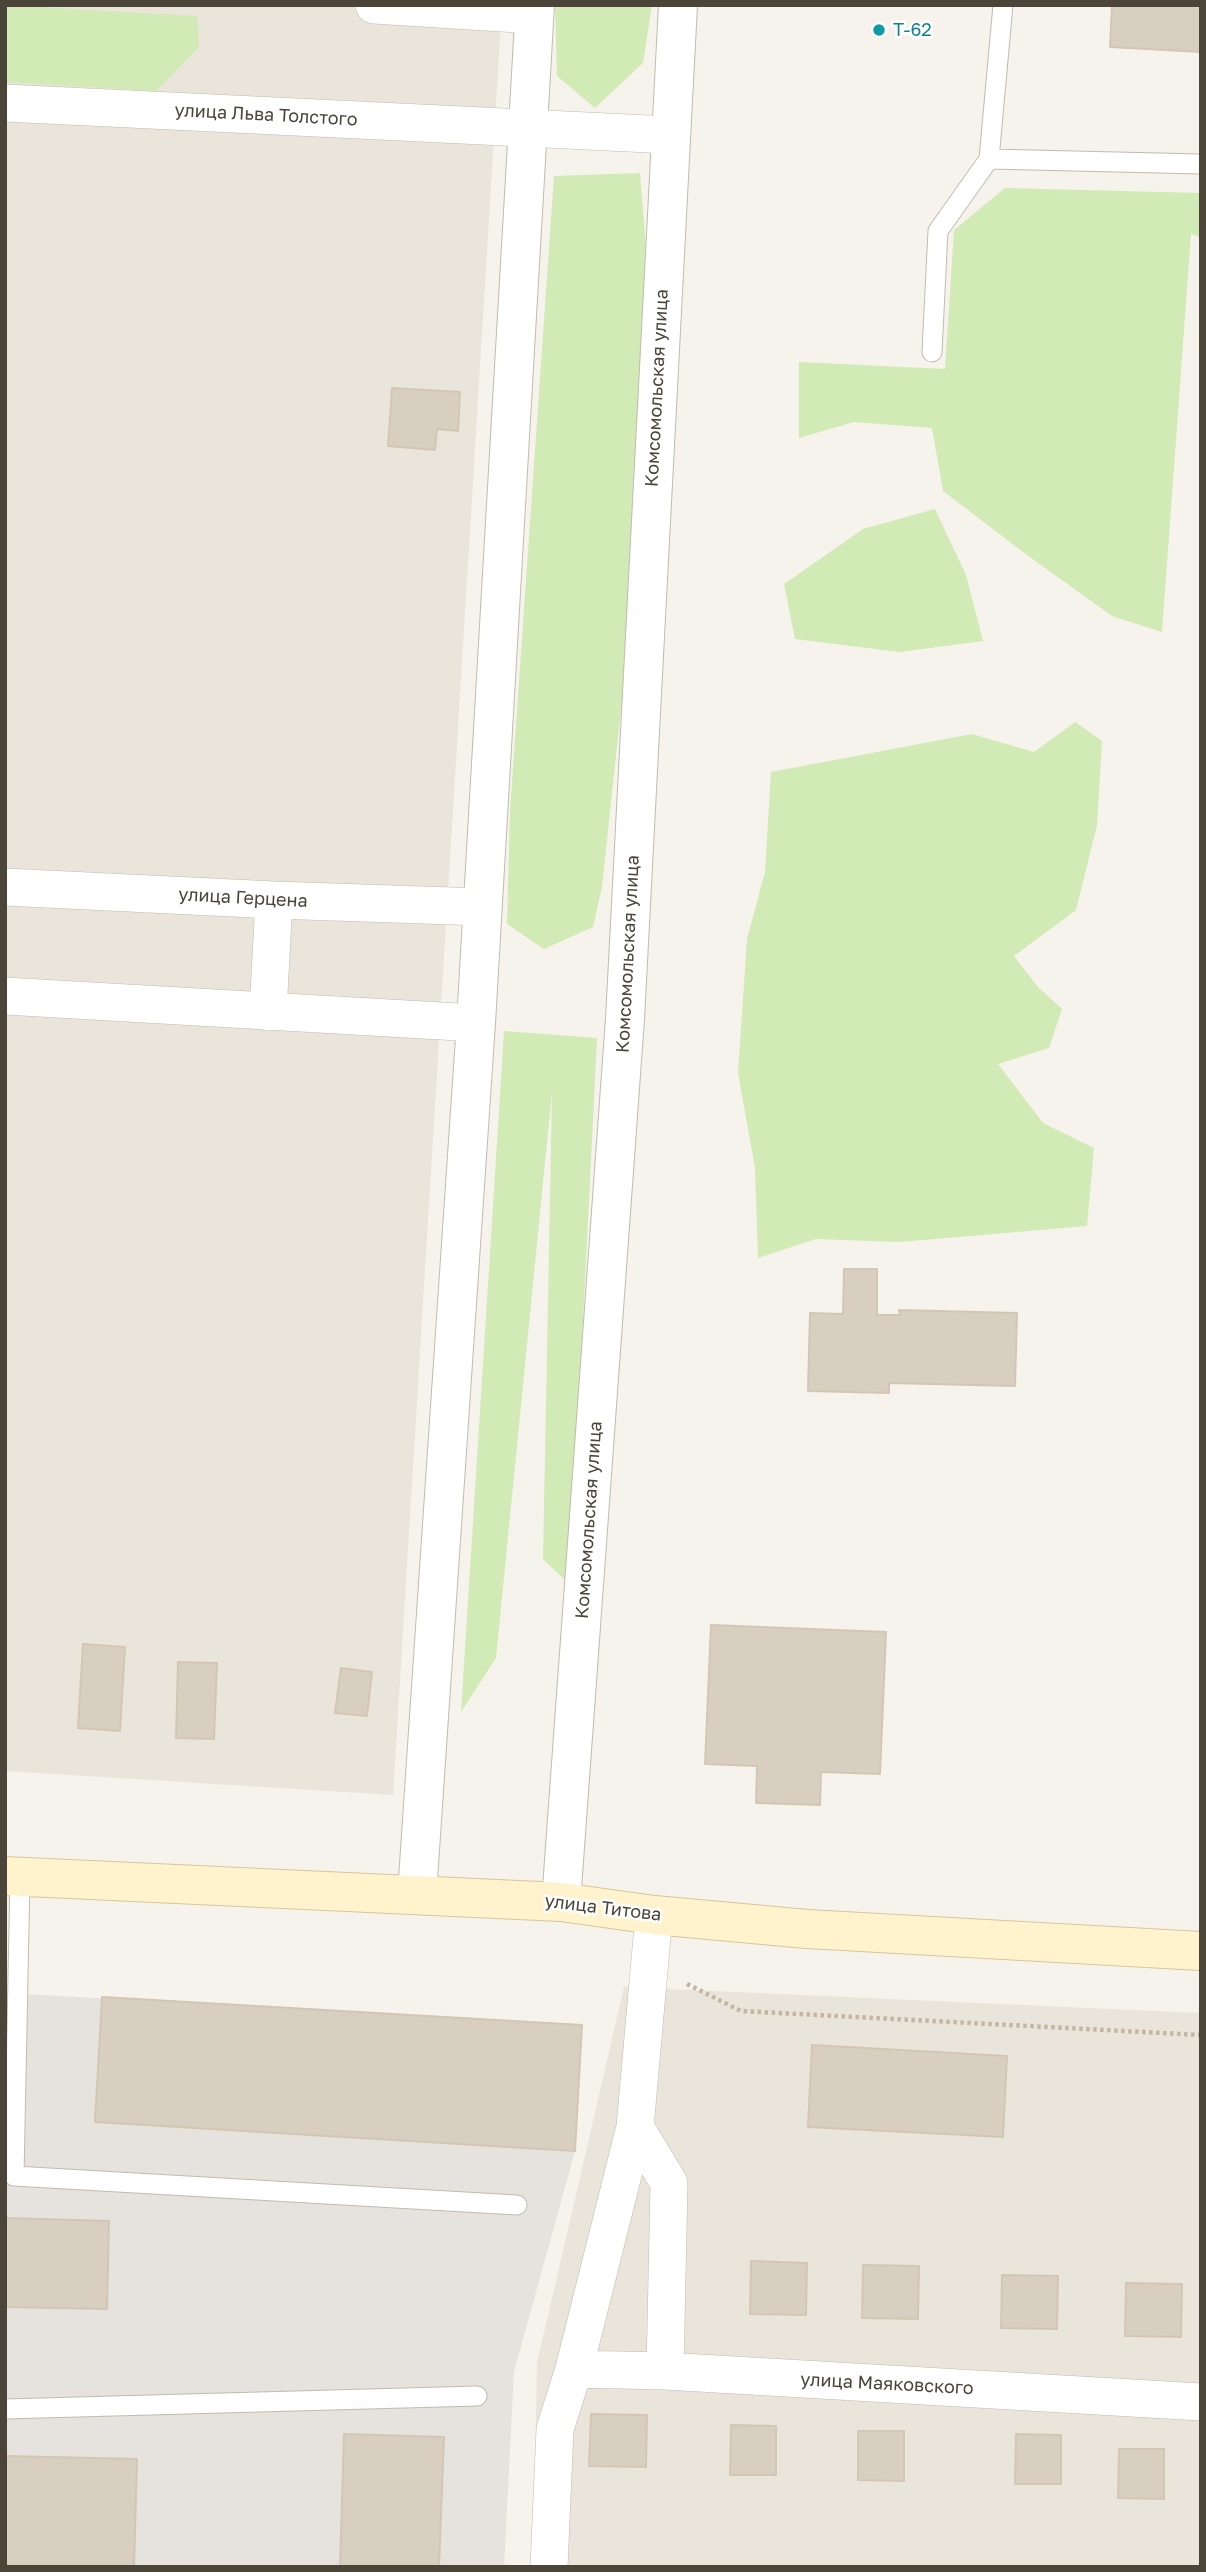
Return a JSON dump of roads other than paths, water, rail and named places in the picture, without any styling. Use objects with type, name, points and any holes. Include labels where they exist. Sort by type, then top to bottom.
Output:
[{"type":"main road","name":"улица Титова","points":[[13,1877],[561,1902],[654,1915],[807,1929],[1201,1951]]},
{"type":"street","points":[[374,5],[535,10],[476,1023],[417,1894]]},
{"type":"street","name":"Комсомольская улица","points":[[561,1902],[625,1019],[678,5]]},
{"type":"street","name":"улица Льва Толстого","points":[[5,103],[670,135]]},
{"type":"street","name":"улица Герцена","points":[[5,887],[482,907]]},
{"type":"street","points":[[268,1012],[274,900]]},
{"type":"street","points":[[5,996],[476,1023]]},
{"type":"street","points":[[549,2567],[555,2429],[574,2369],[635,2127],[654,1915]]},
{"type":"street","points":[[635,2127],[669,2183],[666,2371]]},
{"type":"street","name":"улица Маяковского","points":[[574,2369],[666,2371],[1201,2402]]},
{"type":"lane","points":[[932,352],[938,230],[989,159],[1003,5]]},
{"type":"lane","points":[[989,159],[1201,164]]},
{"type":"lane","points":[[13,1877],[14,2176],[517,2205]]},
{"type":"lane","points":[[5,2409],[477,2396]]},
{"type":"place","name":"Т-62","points":[[879,30]]}]
